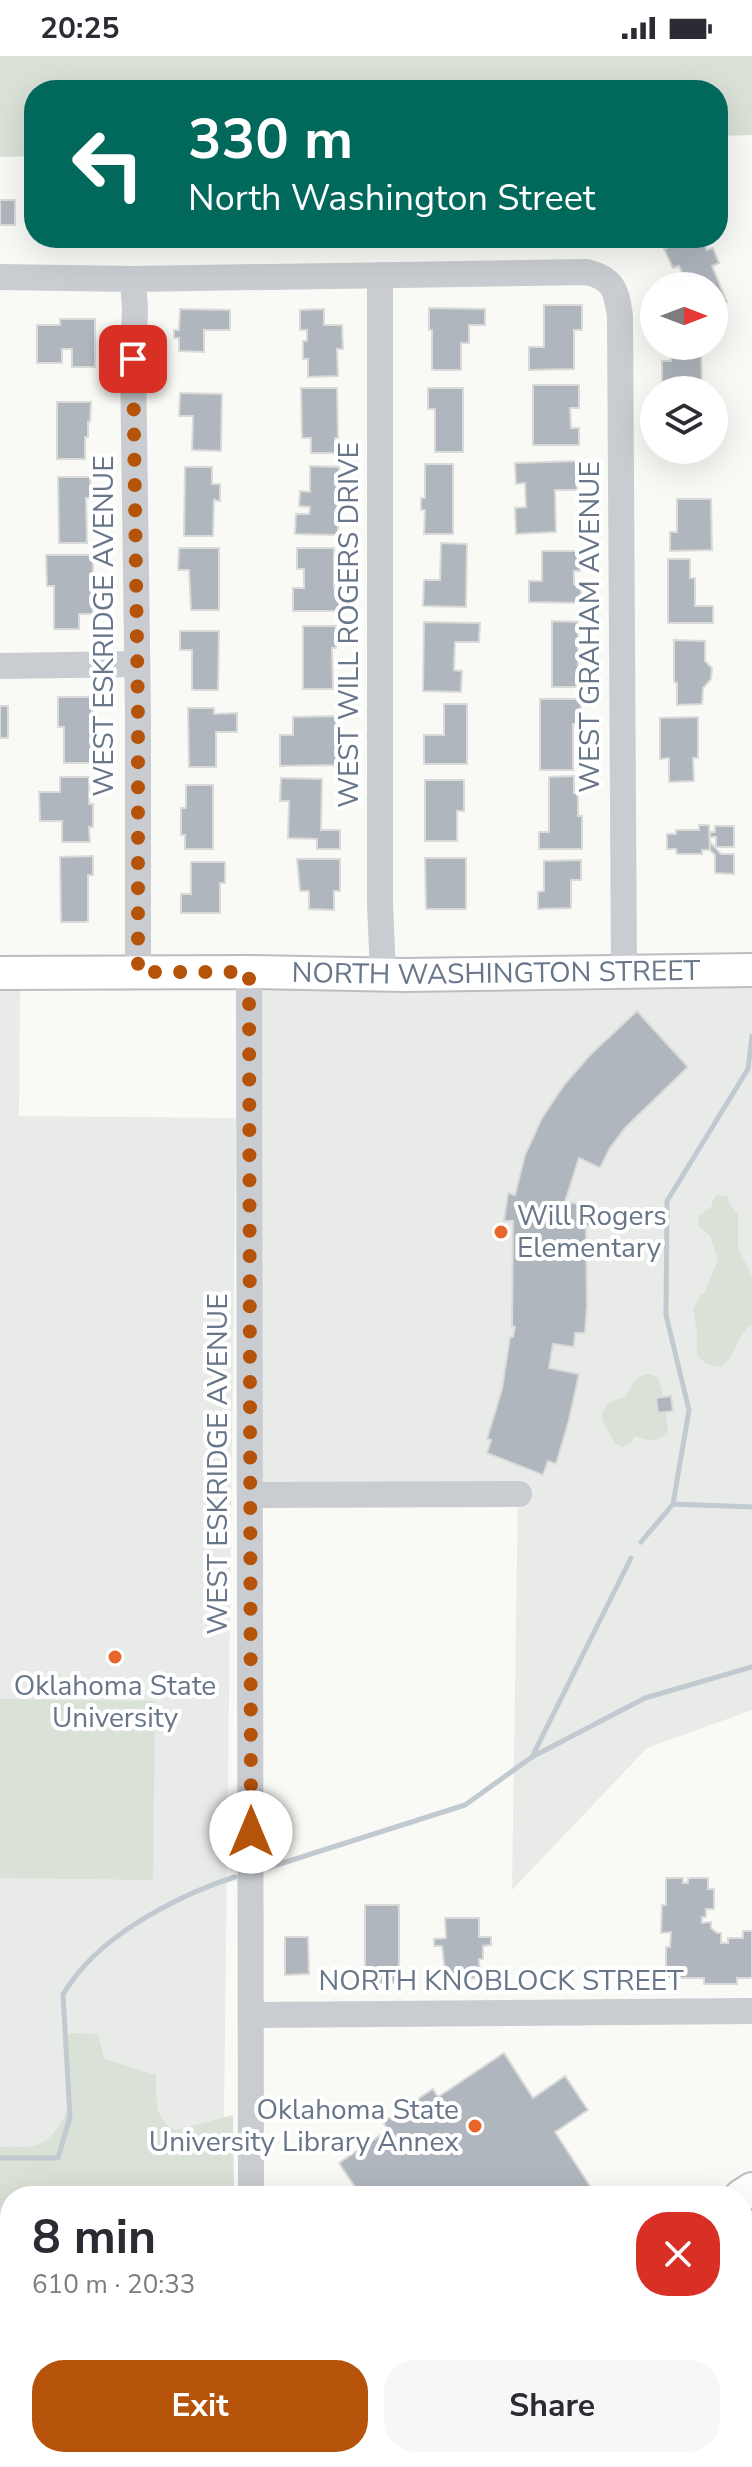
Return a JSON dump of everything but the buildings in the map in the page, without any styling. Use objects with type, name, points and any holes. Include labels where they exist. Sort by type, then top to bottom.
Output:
[{"type":"main road","name":"NORTH WASHINGTON STREET","points":[[0,973],[383,974],[752,970]]},
{"type":"street","name":"WEST GRAHAM AVENUE","points":[[380,275],[587,272],[601,276],[617,293],[620,316],[624,970]]},
{"type":"street","points":[[0,277],[133,279],[380,275]]},
{"type":"street","name":"WEST WILL ROGERS DRIVE","points":[[380,275],[380,904],[383,974]]},
{"type":"street","name":"WEST ESKRIDGE AVENUE","points":[[133,279],[138,972]]},
{"type":"street","points":[[0,666],[137,664]]},
{"type":"street","name":"WEST ESKRIDGE AVENUE","points":[[249,972],[251,2186]]},
{"type":"street","points":[[251,1495],[519,1494]]},
{"type":"street","name":"NORTH KNOBLOCK STREET","points":[[251,2015],[752,2011]]},
{"type":"shaded area","points":[[0,56],[752,56],[752,135],[728,136],[728,80],[24,80],[24,156],[0,157]]},
{"type":"shaded area","name":"Will Rogers Elementary","points":[[250,973],[752,973],[752,1710],[647,1748],[512,1890],[518,1491],[252,1494]]},
{"type":"shaded area","name":"Oklahoma State University","points":[[0,991],[20,991],[19,1116],[236,1118],[223,2186],[0,2186]]},
{"type":"shaded area","points":[[717,1195],[728,1197],[738,1214],[738,1248],[752,1276],[752,1324],[721,1367],[706,1364],[697,1355],[693,1309],[705,1292],[718,1259],[710,1236],[698,1226],[699,1216],[712,1206]]},
{"type":"shaded area","points":[[650,1374],[660,1382],[668,1433],[652,1440],[635,1436],[630,1444],[622,1447],[614,1443],[604,1424],[602,1412],[610,1402],[625,1397],[637,1379]]},
{"type":"shaded area","points":[[0,1699],[155,1701],[153,1880],[0,1878]]},
{"type":"shaded area","points":[[70,2033],[98,2034],[104,2059],[156,2075],[160,2114],[163,2121],[176,2130],[233,2115],[234,2186],[0,2186],[0,2147],[40,2144],[52,2135],[65,2116],[69,2102],[64,2040]]},
{"type":"waterway","points":[[673,1504],[689,1410],[666,1315],[667,1201],[748,1069],[752,1036]]},
{"type":"waterway","points":[[641,1542],[673,1504],[752,1507]]},
{"type":"waterway","points":[[532,1757],[631,1558]]},
{"type":"waterway","points":[[267,1868],[465,1805],[532,1757],[645,1698],[752,1667]]},
{"type":"waterway","points":[[0,2158],[58,2158],[70,2117],[63,1994],[80,1971],[117,1936],[155,1912],[235,1877]]},
{"type":"place","name":"Will Rogers Elementary","points":[[501,1232]]},
{"type":"place","name":"Oklahoma State University","points":[[115,1657]]},
{"type":"place","name":"Oklahoma State University Library Annex","points":[[475,2126]]},
{"type":"route","points":[[133,359],[138,972],[249,972],[251,1832]]}]
